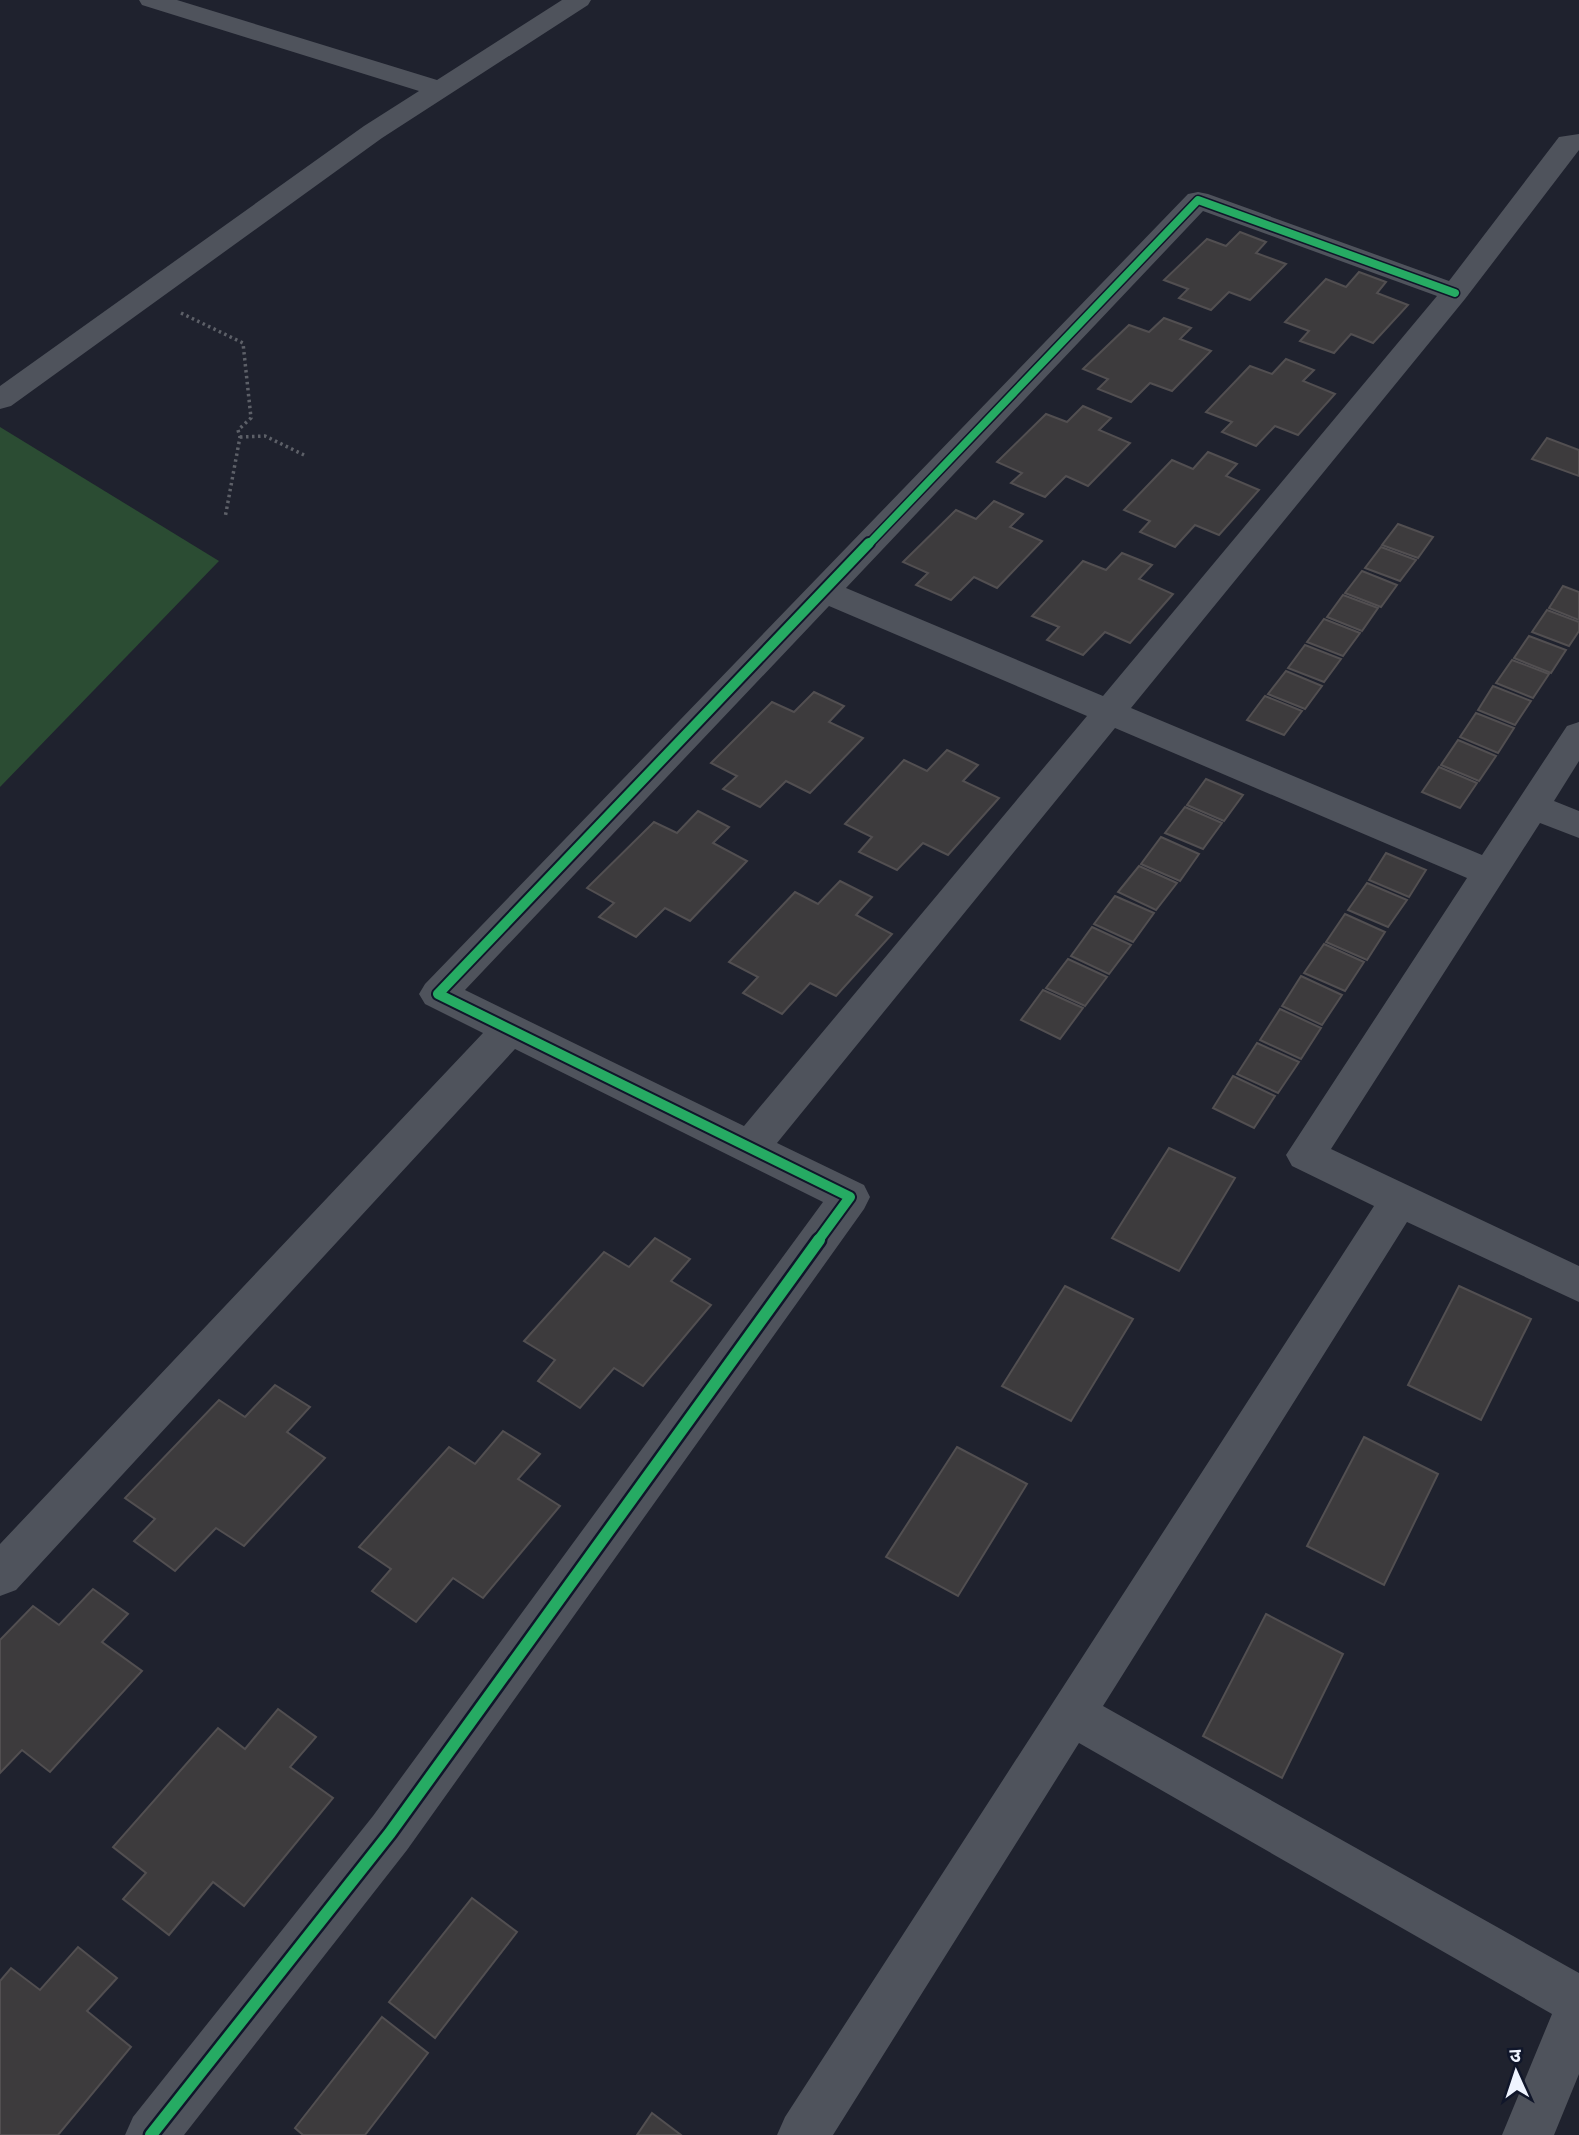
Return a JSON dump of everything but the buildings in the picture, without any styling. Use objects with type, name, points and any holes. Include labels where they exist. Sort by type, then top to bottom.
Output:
[{"type":"street","points":[[150,0],[439,89]]},
{"type":"street","points":[[0,400],[373,132],[579,0]]},
{"type":"street","points":[[749,1148],[1455,293],[1568,143],[1579,142]]},
{"type":"street","points":[[151,2135],[390,1833],[850,1197],[438,995],[1198,200],[1455,293]]},
{"type":"street","points":[[824,591],[1489,873]]},
{"type":"street","points":[[1579,734],[1306,1154],[1579,1285]]},
{"type":"street","points":[[1533,806],[1579,825]]},
{"type":"street","points":[[0,1575],[510,1030]]},
{"type":"street","points":[[803,2135],[1400,1199]]},
{"type":"street","points":[[1072,1714],[1579,2001]]},
{"type":"street","points":[[1528,2135],[1579,2011]]},
{"type":"path","points":[[174,310],[243,343],[251,418],[239,430],[240,438],[225,518]]},
{"type":"path","points":[[240,438],[265,436],[304,455]]},
{"type":"green space","points":[[0,427],[219,561],[0,787]]},
{"type":"cycle path","points":[[151,2135],[390,1833],[850,1197],[438,994],[1198,200],[1455,293]]}]
